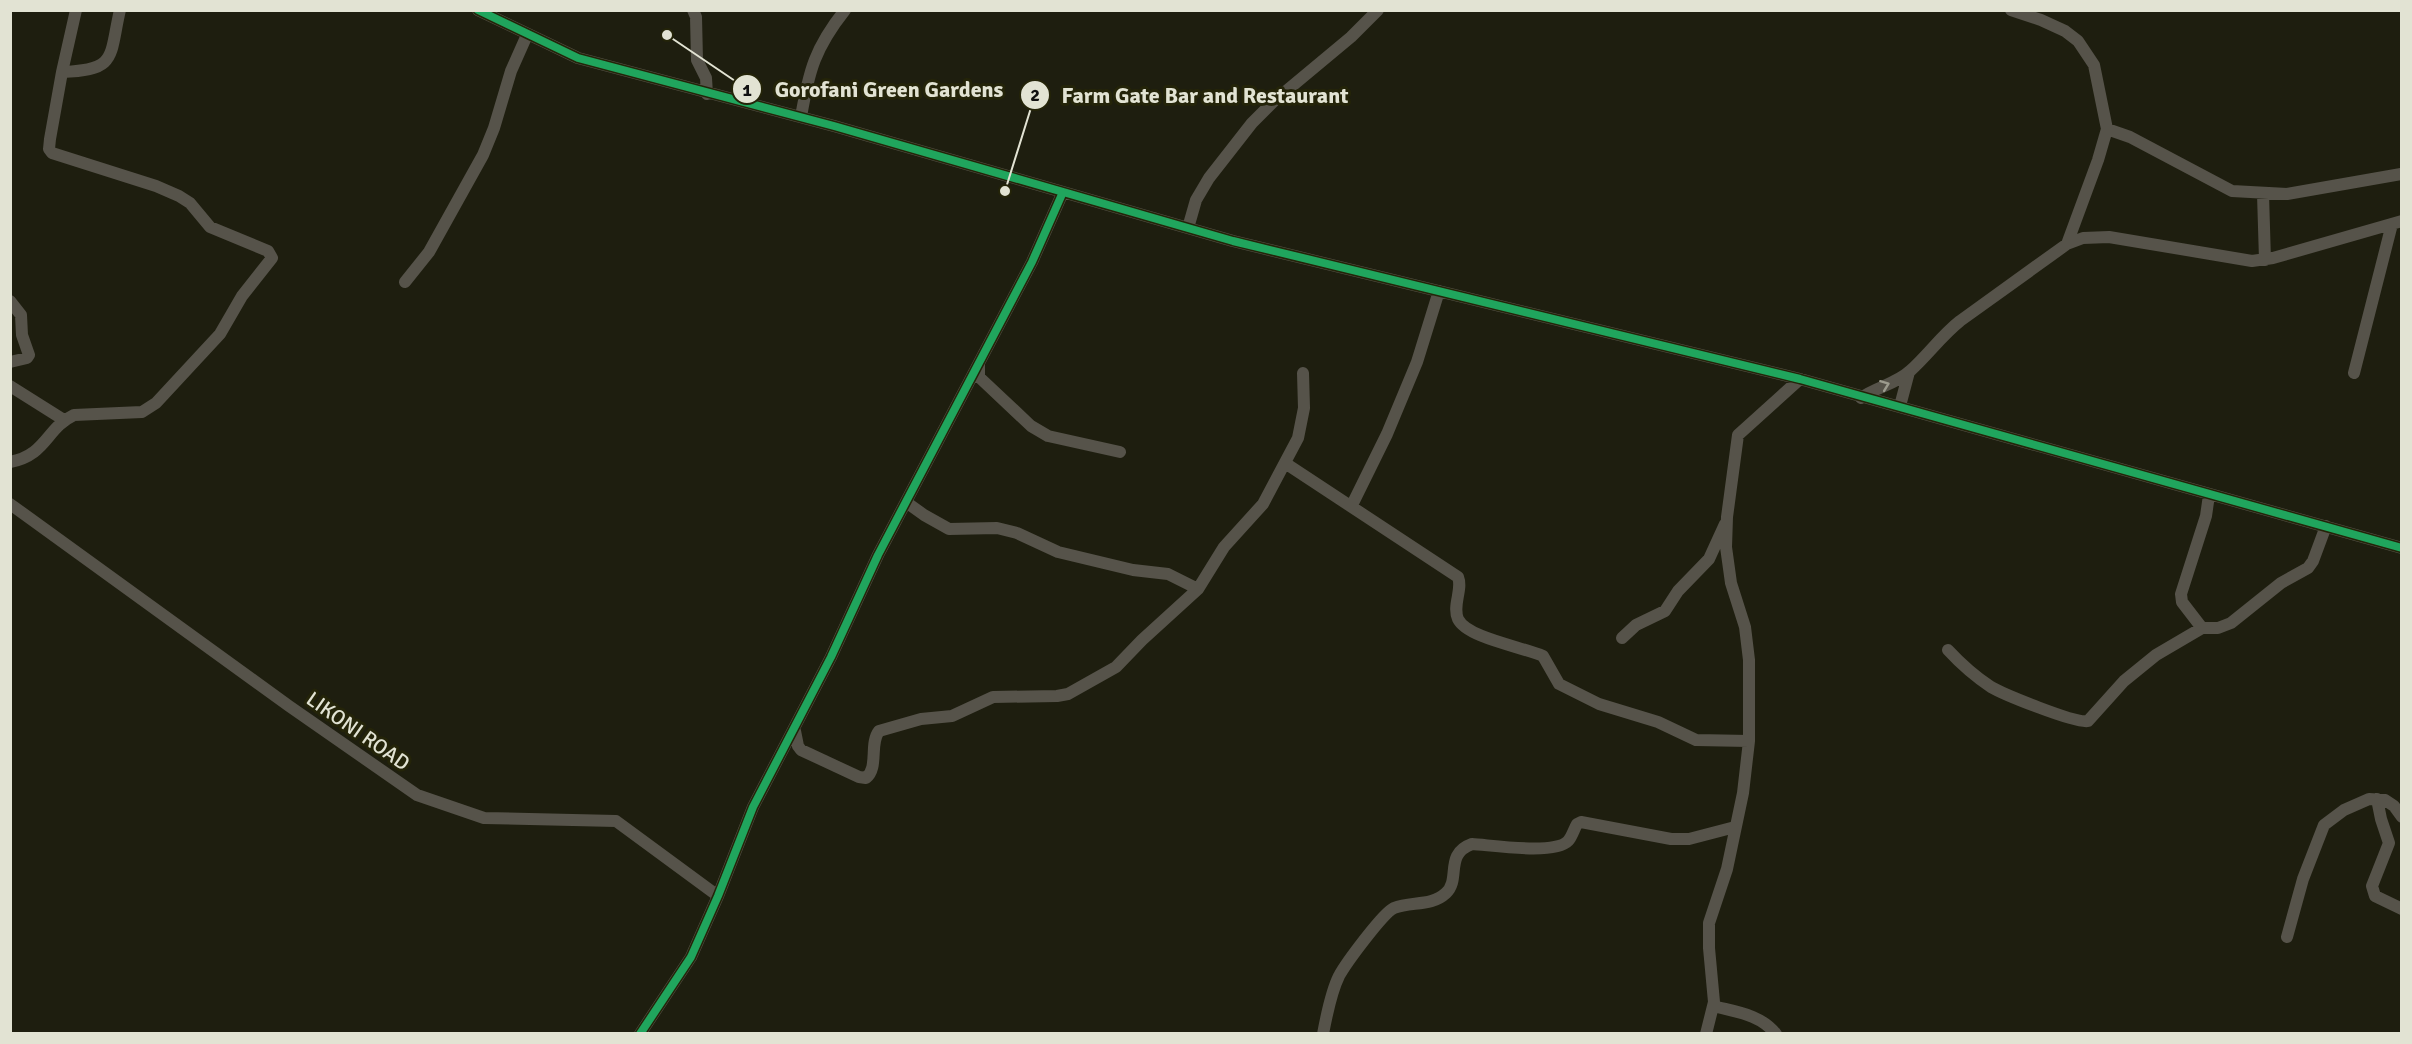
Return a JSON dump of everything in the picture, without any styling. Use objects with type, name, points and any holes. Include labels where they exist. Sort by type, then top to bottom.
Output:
[{"type":"street","points":[[10,462],[25,458],[40,450],[64,420],[81,413],[141,412],[156,403],[220,334],[242,296],[270,264],[272,258],[272,254],[268,251],[210,227],[190,203],[179,196],[156,186],[52,153],[49,149],[50,139],[76,10]]},
{"type":"street","points":[[62,72],[90,70],[107,61],[112,50],[120,10]]},
{"type":"street","points":[[478,10],[578,58],[707,94],[801,117],[1233,241],[1800,379],[1861,398],[1900,406],[2402,548]]},
{"type":"street","points":[[693,10],[696,17],[697,60],[706,78],[707,94]]},
{"type":"street","points":[[801,117],[808,78],[815,56],[826,35],[845,10]]},
{"type":"street","points":[[1188,228],[1196,200],[1209,178],[1251,123],[1351,37],[1378,10]]},
{"type":"street","points":[[2011,10],[2065,31],[2078,41],[2094,65],[2107,129],[2067,244]]},
{"type":"street","points":[[405,282],[429,252],[483,155],[494,128],[511,70],[527,35]]},
{"type":"street","points":[[2107,129],[2130,137],[2232,191],[2287,194],[2401,174]]},
{"type":"street","points":[[640,1034],[691,957],[753,807],[795,731],[878,555],[1032,262],[1063,192]]},
{"type":"street","points":[[2263,194],[2265,260]]},
{"type":"street","points":[[1861,398],[1872,389],[1886,385],[1909,372],[1944,334],[1960,321],[2067,244],[2084,238],[2109,237],[2230,258],[2265,260],[2397,222]]},
{"type":"street","points":[[2354,373],[2397,222]]},
{"type":"street","points":[[1352,505],[1387,434],[1413,372],[1439,291]]},
{"type":"street","points":[[10,301],[21,315],[22,335],[29,356],[10,362]]},
{"type":"street","points":[[979,362],[979,377],[1031,426],[1048,436],[1120,452]]},
{"type":"street","points":[[1900,406],[1909,372]]},
{"type":"street","points":[[795,731],[801,750],[859,777],[866,778],[871,772],[875,737],[879,731],[921,719],[952,716],[993,697],[1043,698],[1068,694],[1116,667],[1198,589],[1224,547],[1263,504],[1298,438],[1304,408],[1303,373]]},
{"type":"street","points":[[1706,1034],[1713,1006],[1708,931],[1727,869],[1743,793],[1749,741],[1749,660],[1745,627],[1731,584],[1726,547],[1727,520],[1738,435],[1800,379]]},
{"type":"street","points":[[10,386],[64,420]]},
{"type":"street","points":[[1285,463],[1458,577],[1460,588],[1458,619],[1467,630],[1543,656],[1559,684],[1599,704],[1658,723],[1696,740],[1749,741]]},
{"type":"street","points":[[2202,628],[2182,602],[2181,594],[2206,516],[2210,495]]},
{"type":"street","points":[[906,502],[949,529],[997,528],[1017,533],[1058,552],[1132,570],[1168,574],[1198,589]]},
{"type":"street","name":"LIKONI ROAD","points":[[10,504],[289,706],[417,795],[484,818],[615,821],[718,896]]},
{"type":"street","points":[[1622,638],[1636,625],[1665,611],[1678,591],[1709,559],[1727,520]]},
{"type":"street","points":[[1948,650],[1989,686],[2081,722],[2088,721],[2124,681],[2156,655],[2202,628],[2218,628],[2231,623],[2281,583],[2308,568],[2313,561],[2326,526]]},
{"type":"street","points":[[2287,937],[2303,879],[2324,825],[2344,810],[2369,799],[2385,800],[2394,806],[2402,817]]},
{"type":"street","points":[[2377,799],[2389,843],[2372,886],[2372,892],[2374,896],[2402,909]]},
{"type":"street","points":[[1323,1034],[1339,976],[1384,914],[1395,908],[1434,901],[1445,894],[1450,889],[1458,854],[1464,847],[1472,844],[1539,849],[1560,845],[1567,842],[1577,824],[1581,822],[1671,839],[1689,839],[1735,827]]},
{"type":"street","points":[[1713,1006],[1752,1016],[1768,1025],[1776,1034]]},
{"type":"cycle path","points":[[478,10],[578,58],[834,126],[1233,241],[1800,379],[2402,548]]},
{"type":"cycle path","points":[[640,1034],[691,957],[753,807],[831,657],[878,555],[1032,262],[1063,192]]},
{"type":"place","name":"Gorofani Green Gardens","points":[[667,35]]},
{"type":"place","name":"Farm Gate Bar and Restaurant","points":[[1005,191]]}]
